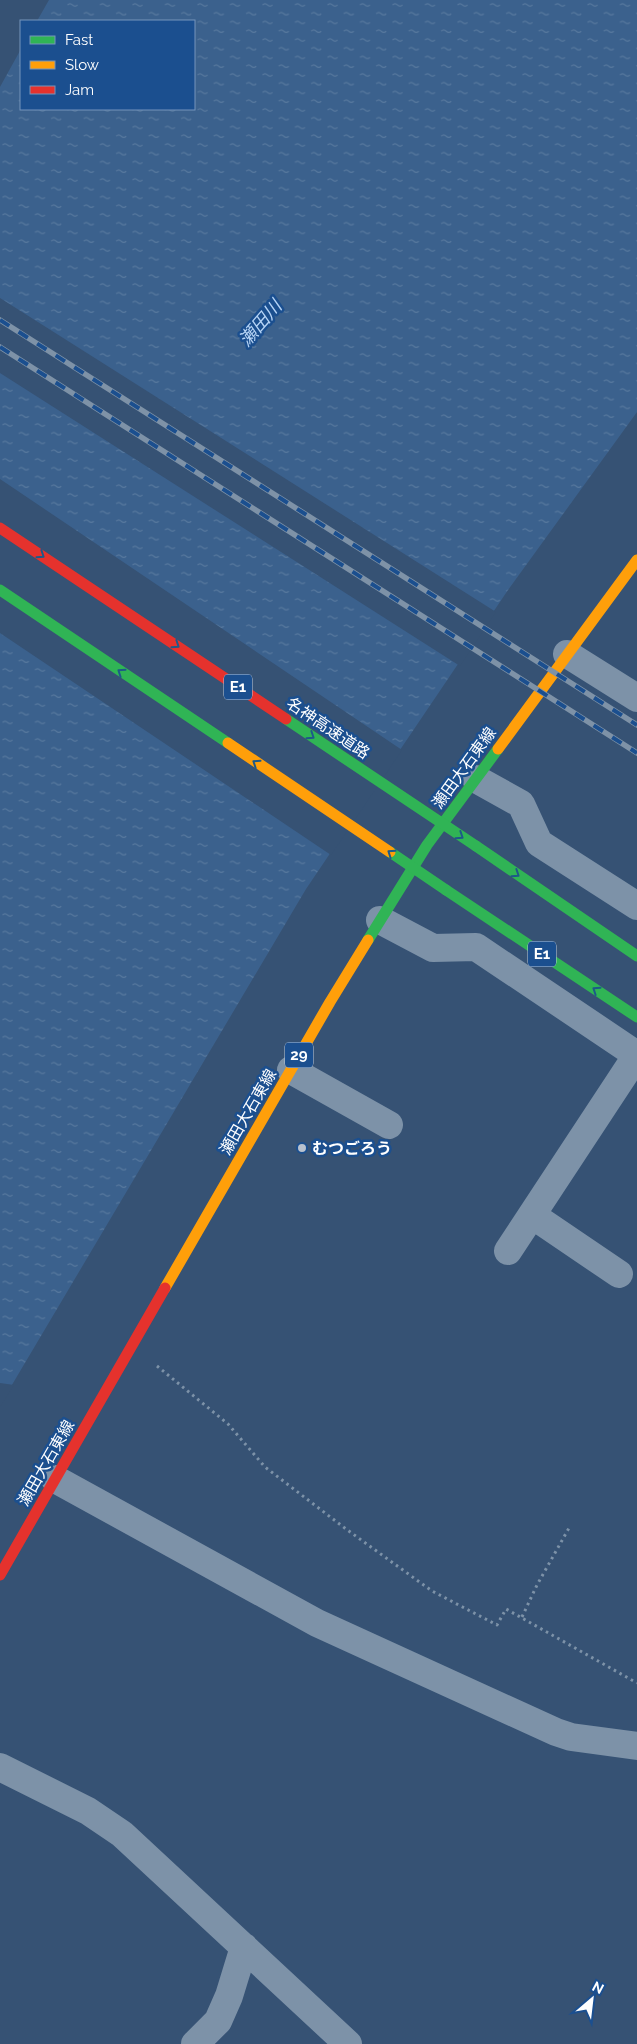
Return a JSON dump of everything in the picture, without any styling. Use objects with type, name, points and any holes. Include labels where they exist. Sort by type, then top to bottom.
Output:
[{"type":"main road","name":"名神高速道路","points":[[0,528],[637,955]]},
{"type":"main road","name":"瀬田大石東線","points":[[0,1575],[291,1070],[427,845],[637,560]]},
{"type":"main road","name":"E1","points":[[0,590],[637,1017]]},
{"type":"street","points":[[567,654],[637,698]]},
{"type":"street","points":[[476,779],[521,804],[538,842],[637,906]]},
{"type":"street","points":[[380,920],[433,948],[476,947],[637,1055],[508,1251]]},
{"type":"street","points":[[291,1070],[389,1125]]},
{"type":"street","points":[[532,1215],[619,1274]]},
{"type":"street","points":[[55,1479],[325,1627],[556,1732],[571,1737],[637,1746]]},
{"type":"street","points":[[0,1767],[88,1811],[122,1834],[348,2044]]},
{"type":"street","points":[[195,2044],[218,2022],[229,1996],[244,1947]]},
{"type":"path","points":[[129,1350],[151,1361],[228,1424],[265,1467],[432,1591],[497,1625],[506,1609],[637,1683]]},
{"type":"path","points":[[522,1617],[569,1528]]},
{"type":"water","name":"瀬田川","points":[[49,0],[637,0],[637,412],[508,590],[306,889],[0,1405],[0,87],[20,51],[20,110],[195,110],[195,20],[38,20]]},
{"type":"pier","points":[[0,298],[496,612],[460,666],[0,373]]},
{"type":"pier","points":[[0,479],[402,750],[331,855],[0,633]]},
{"type":"pier","points":[[0,1383],[14,1385],[0,1407]]},
{"type":"railway","points":[[0,320],[637,725]]},
{"type":"railway","points":[[0,347],[637,753]]},
{"type":"traffic: fast","points":[[0,590],[228,743]]},
{"type":"traffic: fast","points":[[286,719],[476,846]]},
{"type":"traffic: fast","points":[[368,940],[427,845],[498,749]]},
{"type":"traffic: fast","points":[[476,846],[637,956]]},
{"type":"traffic: fast","points":[[390,852],[446,890]]},
{"type":"traffic: fast","points":[[446,890],[637,1017]]},
{"type":"traffic: slow","points":[[498,749],[637,560]]},
{"type":"traffic: slow","points":[[228,743],[390,852]]},
{"type":"traffic: slow","points":[[165,1288],[330,1002],[368,940]]},
{"type":"traffic: jam","points":[[0,528],[286,719]]},
{"type":"traffic: jam","points":[[0,1575],[165,1288]]},
{"type":"place","name":"むつごろう","points":[[302,1148]]}]
